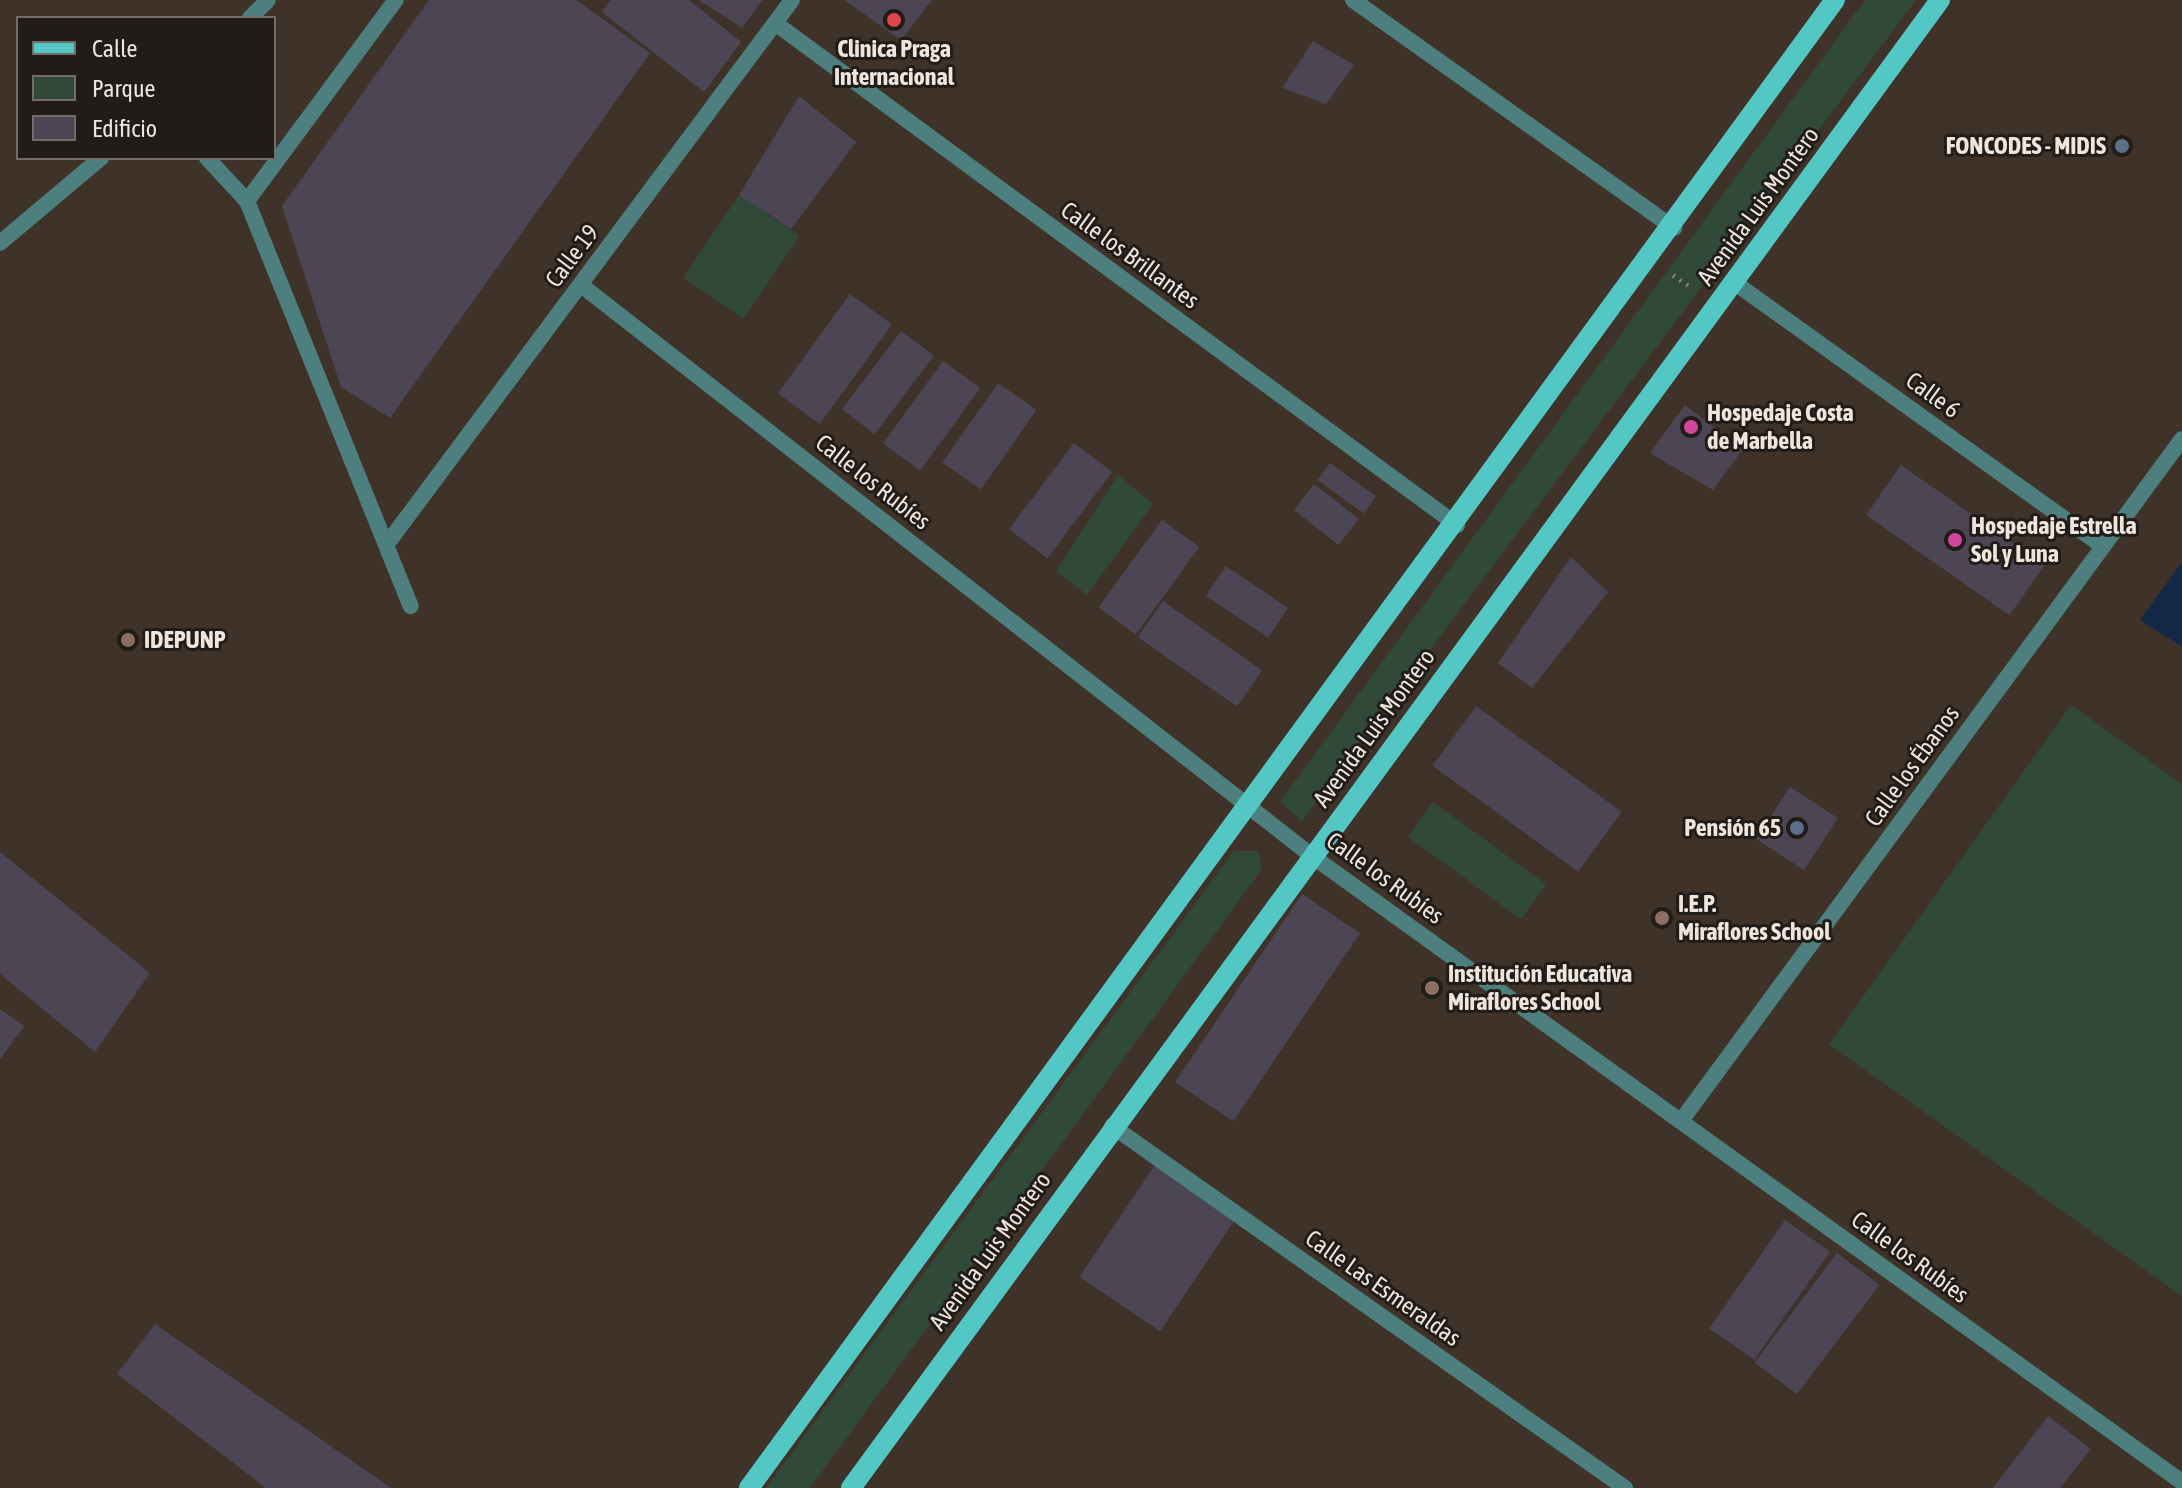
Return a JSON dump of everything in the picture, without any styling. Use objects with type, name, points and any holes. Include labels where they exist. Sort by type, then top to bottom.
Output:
[{"type":"main road","points":[[749,1488],[1651,260],[1835,0]]},
{"type":"main road","name":"Avenida Luis Montero","points":[[851,1488],[1112,1126],[1735,283],[1940,0]]},
{"type":"street","points":[[252,16],[268,0]]},
{"type":"street","points":[[247,201],[396,0]]},
{"type":"street","name":"Calle 19","points":[[390,540],[792,0]]},
{"type":"street","points":[[1353,0],[1674,228]]},
{"type":"street","name":"Calle los Brillantes","points":[[775,23],[1457,525]]},
{"type":"street","points":[[0,243],[99,160]]},
{"type":"street","points":[[209,160],[247,201],[390,540],[411,606]]},
{"type":"street","name":"Calle 6","points":[[1735,283],[2103,546]]},
{"type":"street","name":"Calle los Rubíes","points":[[581,285],[1312,856],[2182,1482]]},
{"type":"street","name":"Calle los Ébanos","points":[[1681,1121],[2182,439]]},
{"type":"street","name":"Calle Las Esmeraldas","points":[[1112,1126],[1625,1488]]},
{"type":"path","points":[[1651,260],[1718,306]]},
{"type":"green space","points":[[1865,0],[1916,0],[1302,821],[1280,802]]},
{"type":"green space","points":[[739,195],[800,236],[744,319],[683,278]]},
{"type":"green space","points":[[1118,475],[1153,504],[1087,595],[1056,571]]},
{"type":"green space","points":[[2071,705],[2182,784],[2182,1296],[1829,1044]]},
{"type":"green space","points":[[1433,802],[1546,884],[1521,919],[1408,837]]},
{"type":"green space","points":[[1234,851],[1258,851],[1262,869],[810,1488],[766,1488]]},
{"type":"water","points":[[2182,562],[2182,647],[2140,620]]},
{"type":"building","points":[[429,0],[576,0],[650,53],[390,418],[341,387],[282,206]]},
{"type":"building","points":[[610,0],[689,0],[741,42],[704,92],[602,12]]},
{"type":"building","points":[[699,0],[762,0],[742,28]]},
{"type":"building","name":"Clinica Praga Internacional","points":[[844,0],[932,0],[901,40]]},
{"type":"building","points":[[1313,41],[1354,65],[1326,104],[1282,88]]},
{"type":"building","points":[[799,96],[856,142],[791,229],[739,195]]},
{"type":"building","points":[[850,294],[892,325],[820,424],[778,394]]},
{"type":"building","points":[[901,331],[934,356],[875,434],[842,409]]},
{"type":"building","points":[[943,361],[980,388],[920,471],[883,444]]},
{"type":"building","points":[[998,383],[1037,410],[981,489],[942,462]]},
{"type":"building","name":"Hospedaje Costa de Marbella","points":[[1685,405],[1743,449],[1713,490],[1650,453]]},
{"type":"building","points":[[1074,443],[1112,472],[1047,558],[1009,529]]},
{"type":"building","points":[[1330,463],[1376,497],[1364,513],[1318,480]]},
{"type":"building","name":"Hospedaje Estrella Sol y Luna","points":[[1901,465],[2044,565],[2009,615],[1866,515]]},
{"type":"building","points":[[1314,484],[1359,519],[1339,545],[1294,510]]},
{"type":"building","points":[[1162,520],[1199,547],[1136,634],[1099,607]]},
{"type":"building","points":[[1571,557],[1608,592],[1532,688],[1498,663]]},
{"type":"building","points":[[1226,566],[1288,608],[1268,638],[1206,596]]},
{"type":"building","points":[[1163,601],[1262,670],[1237,706],[1138,637]]},
{"type":"building","points":[[1476,706],[1622,812],[1578,872],[1433,766]]},
{"type":"building","name":"Pensión 65","points":[[1790,787],[1838,818],[1804,870],[1756,839]]},
{"type":"building","points":[[0,852],[150,973],[95,1052],[0,974]]},
{"type":"building","points":[[1302,894],[1360,933],[1233,1121],[1175,1082]]},
{"type":"building","points":[[0,1009],[24,1026],[0,1060]]},
{"type":"building","points":[[1155,1165],[1235,1219],[1160,1331],[1080,1277]]},
{"type":"building","points":[[1785,1220],[1830,1252],[1754,1360],[1709,1328]]},
{"type":"building","points":[[1837,1253],[1879,1285],[1797,1394],[1755,1362]]},
{"type":"building","points":[[155,1324],[391,1488],[266,1488],[117,1374]]},
{"type":"building","points":[[2048,1416],[2091,1449],[2060,1488],[1993,1488]]},
{"type":"place","name":"Clinica Praga Internacional","points":[[894,20]]},
{"type":"place","name":"FONCODES - MIDIS","points":[[2122,146]]},
{"type":"place","name":"Hospedaje Costa de Marbella","points":[[1691,427]]},
{"type":"place","name":"Hospedaje Estrella Sol y Luna","points":[[1955,540]]},
{"type":"place","name":"IDEPUNP","points":[[128,640]]},
{"type":"place","name":"Pensión 65","points":[[1797,828]]},
{"type":"place","name":"I.E.P. Miraflores School","points":[[1662,918]]},
{"type":"place","name":"Institución Educativa Miraflores School","points":[[1432,988]]}]
